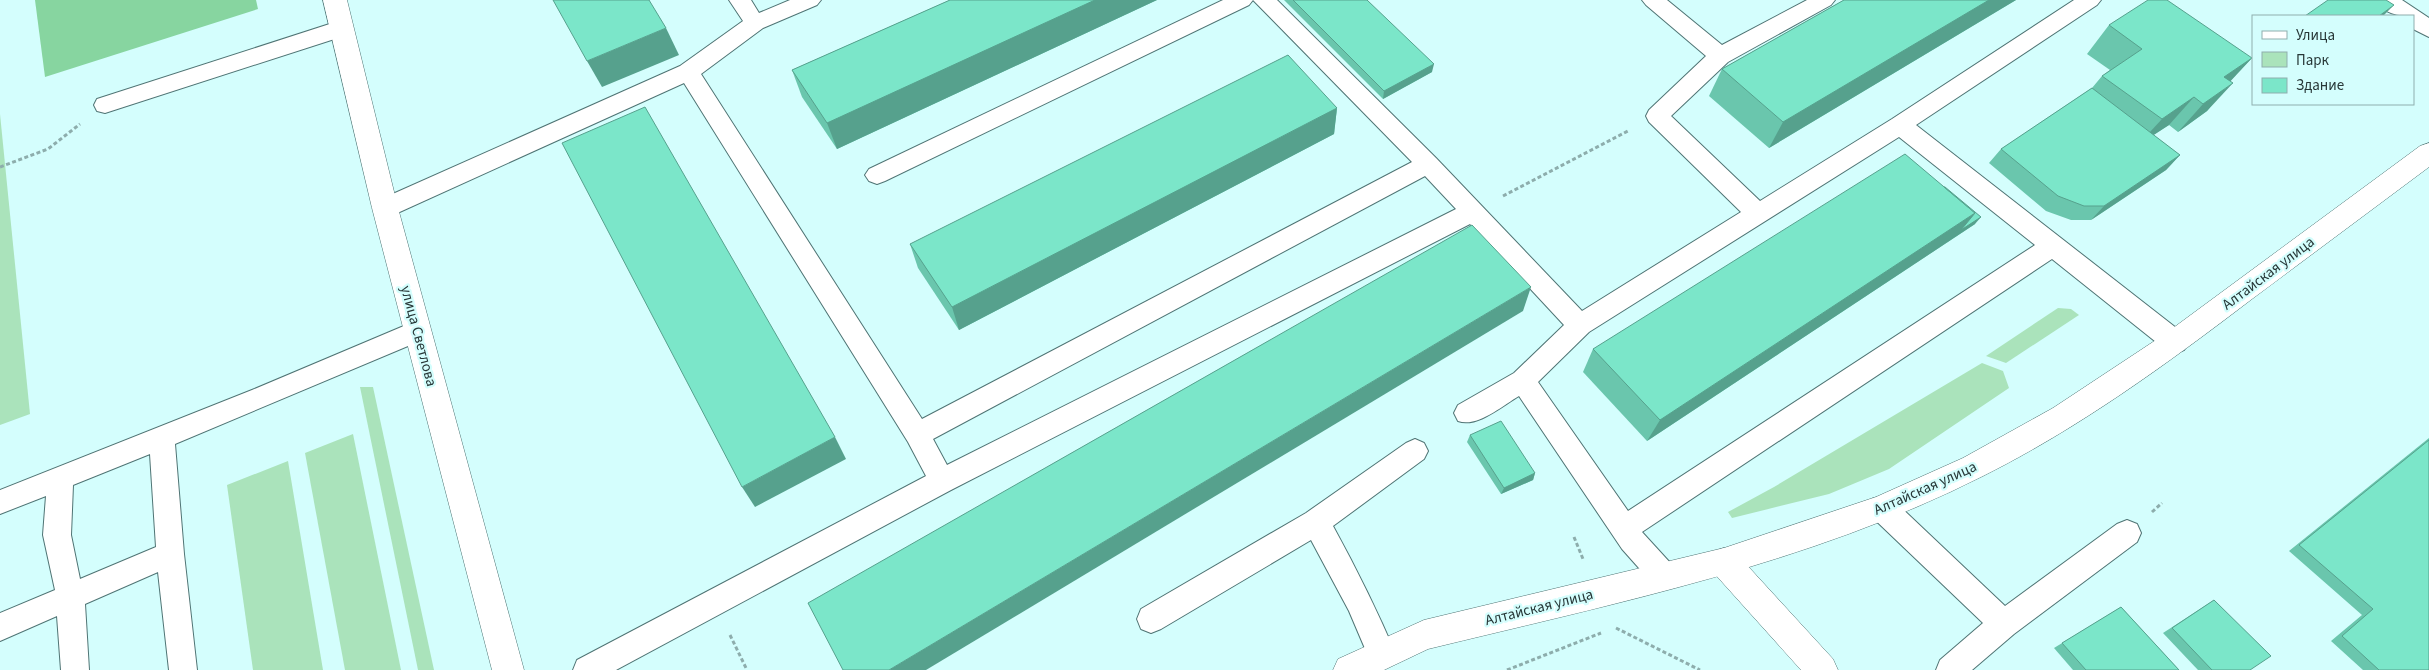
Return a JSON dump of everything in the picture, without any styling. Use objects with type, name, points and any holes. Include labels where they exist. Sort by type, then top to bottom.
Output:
[{"type":"main road","name":"улица Светлова","points":[[334,0],[385,208],[508,670]]},
{"type":"main road","name":"Алтайская улица","points":[[1349,670],[1424,635],[1724,562],[1882,508],[1990,458],[2063,417],[2175,342],[2429,154]]},
{"type":"main road","points":[[1724,562],[1822,670]]},
{"type":"lane","points":[[740,0],[755,23]]},
{"type":"lane","points":[[385,208],[688,72],[755,23],[810,0]]},
{"type":"lane","points":[[877,175],[1242,0]]},
{"type":"lane","points":[[1264,0],[1428,164],[1580,325]]},
{"type":"lane","points":[[1653,0],[1720,56]]},
{"type":"lane","points":[[1758,214],[1657,116],[1720,56],[1824,0]]},
{"type":"lane","points":[[1467,413],[1523,381],[1580,325],[1900,125],[2090,0]]},
{"type":"lane","points":[[2386,0],[2408,15]]},
{"type":"lane","points":[[2414,19],[2429,29]]},
{"type":"lane","points":[[105,105],[342,28]]},
{"type":"lane","points":[[688,72],[917,434],[942,481]]},
{"type":"lane","points":[[1900,125],[2175,342]]},
{"type":"lane","points":[[917,434],[1428,164]]},
{"type":"lane","points":[[587,670],[942,481],[1473,212]]},
{"type":"lane","points":[[1624,528],[2053,246]]},
{"type":"lane","points":[[0,502],[418,332]]},
{"type":"lane","points":[[1523,381],[1632,540],[1664,576]]},
{"type":"lane","points":[[162,437],[170,554],[183,670]]},
{"type":"lane","points":[[1152,619],[1316,522],[1416,451]]},
{"type":"lane","points":[[60,478],[57,535],[70,597],[75,670]]},
{"type":"lane","points":[[1882,508],[2004,624]]},
{"type":"lane","points":[[1316,522],[1359,602],[1382,655]]},
{"type":"lane","points":[[1950,670],[2004,624],[2127,533]]},
{"type":"lane","points":[[0,627],[170,554]]},
{"type":"path","points":[[0,167],[48,149],[105,105]]},
{"type":"path","points":[[1473,212],[1657,116]]},
{"type":"path","points":[[1507,670],[1616,627]]},
{"type":"green space","points":[[35,0],[256,0],[258,9],[45,77]]},
{"type":"green space","points":[[0,114],[30,414],[0,425]]},
{"type":"green space","points":[[2058,308],[2071,309],[2079,315],[2006,363],[1986,356]]},
{"type":"green space","points":[[1982,363],[2003,371],[2009,388],[1889,469],[1829,494],[1732,518],[1728,512],[1774,487]]},
{"type":"green space","points":[[360,387],[373,387],[434,670],[418,670]]},
{"type":"green space","points":[[353,434],[401,670],[345,670],[305,453]]},
{"type":"green space","points":[[288,461],[323,670],[253,670],[227,485]]},
{"type":"building","points":[[553,0],[649,0],[666,28],[587,61]]},
{"type":"building","points":[[950,0],[1095,0],[827,123],[792,70]]},
{"type":"building","points":[[1293,0],[1367,0],[1434,64],[1384,91]]},
{"type":"building","points":[[1844,0],[1989,0],[1783,122],[1722,69]]},
{"type":"building","points":[[2148,0],[2167,0],[2252,58],[2224,77],[2233,83],[2203,104],[2194,97],[2162,119],[2102,76],[2142,49],[2109,25]]},
{"type":"building","points":[[2328,0],[2386,0],[2394,5],[2380,15],[2306,15]]},
{"type":"building","points":[[1288,55],[1337,108],[952,307],[910,244]]},
{"type":"building","points":[[2092,88],[2180,155],[2104,206],[2084,206],[2058,196],[2001,149]]},
{"type":"building","points":[[645,107],[835,437],[742,487],[562,143]]},
{"type":"building","points":[[1905,154],[1975,213],[1660,420],[1593,349]]},
{"type":"building","points":[[1944,187],[1981,217],[1961,230],[1975,213]]},
{"type":"building","points":[[1472,225],[1531,287],[889,670],[843,670],[808,603]]},
{"type":"building","points":[[1501,421],[1535,473],[1504,488],[1470,435]]},
{"type":"building","points":[[2429,440],[2429,670],[2379,670],[2342,636],[2373,609],[2299,545]]},
{"type":"building","points":[[2214,600],[2271,656],[2250,670],[2212,670],[2172,628]]},
{"type":"building","points":[[2121,607],[2179,670],[2086,670],[2062,643]]}]
